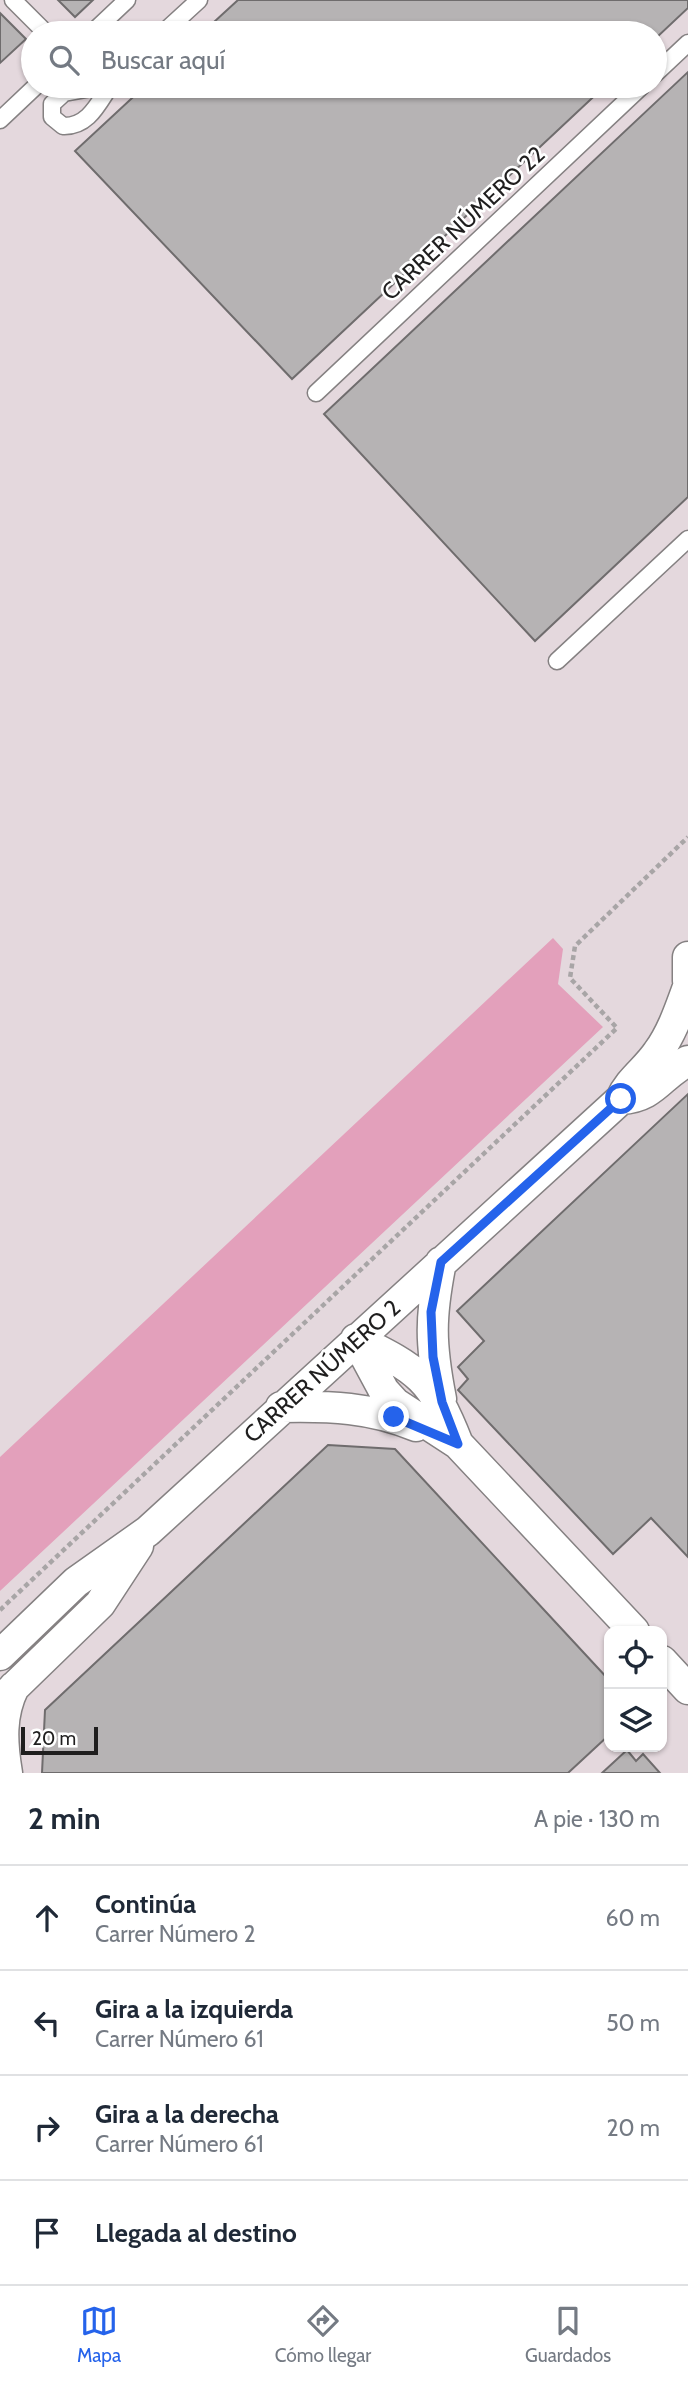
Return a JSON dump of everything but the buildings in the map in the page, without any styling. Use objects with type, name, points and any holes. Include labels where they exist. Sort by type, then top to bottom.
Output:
[{"type":"street","points":[[688,957],[688,981]]},
{"type":"street","name":"CARRER NÚMERO 2","points":[[0,1655],[76,1582],[148,1531],[621,1099],[628,1083],[658,1054],[678,1015],[688,987]]},
{"type":"street","name":"CARRER NÚMERO 2","points":[[621,1099],[641,1098],[676,1067],[688,1061]]},
{"type":"street","points":[[441,1262],[431,1312],[433,1357],[442,1402],[458,1444]]},
{"type":"street","points":[[356,1339],[415,1370],[442,1402]]},
{"type":"street","points":[[356,1339],[384,1391],[395,1403],[458,1444],[629,1626]]},
{"type":"street","points":[[281,1407],[340,1405],[394,1417],[458,1444]]},
{"type":"street","name":"CARRER NÚMERO 2","points":[[5,1690],[100,1604],[148,1531]]},
{"type":"street","name":"CARRER NÚMERO 2","points":[[5,1690],[76,1582]]},
{"type":"street","points":[[667,1666],[688,1689]]},
{"type":"street","points":[[5,1690],[3,1735],[7,1773]]},
{"type":"lane","points":[[13,0],[34,21]]},
{"type":"lane","points":[[105,21],[127,0]]},
{"type":"lane","points":[[176,21],[198,0]]},
{"type":"lane","points":[[667,63],[688,43]]},
{"type":"lane","points":[[0,120],[23,98]]},
{"type":"lane","points":[[59,98],[52,104],[52,117],[63,126],[79,123],[94,111],[102,98]]},
{"type":"lane","name":"CARRER NÚMERO 22","points":[[316,393],[629,98]]},
{"type":"lane","points":[[557,662],[688,539]]},
{"type":"path","points":[[0,1610],[617,1028],[570,978],[575,946],[688,837]]},
{"type":"shaded area","points":[[0,0],[688,0],[688,1773],[0,1773]]},
{"type":"shaded area","points":[[553,938],[563,949],[558,984],[603,1027],[0,1591],[0,1457]]},
{"type":"route","points":[[394,1417],[458,1444],[442,1402],[433,1357],[431,1312],[441,1262],[621,1099]]}]
